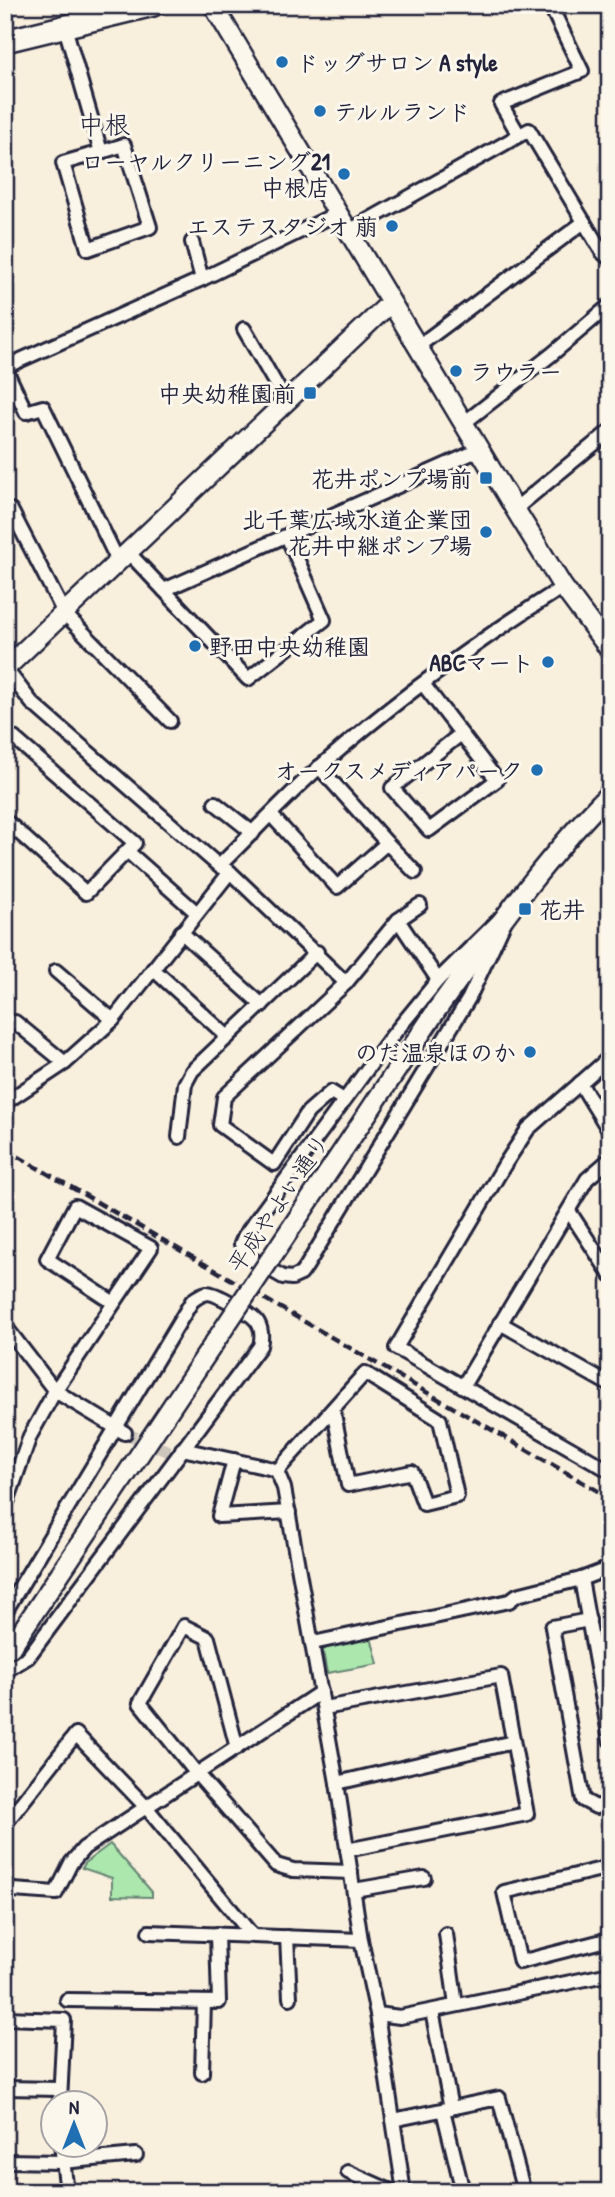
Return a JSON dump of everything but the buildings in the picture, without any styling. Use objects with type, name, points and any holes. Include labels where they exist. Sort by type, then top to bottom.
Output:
[{"type":"main road","points":[[5,41],[153,5]]},
{"type":"street","points":[[213,5],[515,509],[564,587],[610,650]]},
{"type":"street","points":[[519,135],[501,104],[582,71],[550,5]]},
{"type":"street","points":[[65,27],[101,152]]},
{"type":"street","points":[[347,232],[529,130],[601,252],[610,259]]},
{"type":"street","points":[[124,145],[150,227],[88,249],[63,163],[101,152],[124,145]]},
{"type":"street","points":[[287,536],[324,620],[248,679],[164,590],[123,557],[43,407],[26,412],[5,367],[202,279],[336,214]]},
{"type":"street","points":[[417,347],[584,222]]},
{"type":"street","points":[[191,242],[202,279]]},
{"type":"street","points":[[346,983],[317,952],[225,869],[32,703],[5,668],[390,303]]},
{"type":"street","points":[[464,423],[610,305]]},
{"type":"street","points":[[244,329],[286,402]]},
{"type":"street","points":[[515,509],[610,432]]},
{"type":"street","points":[[164,590],[479,450]]},
{"type":"street","points":[[10,510],[64,613],[170,721]]},
{"type":"street","points":[[9,1100],[65,1063],[113,1020],[197,913],[225,869],[253,833],[319,767],[423,684],[519,615],[564,587]]},
{"type":"street","points":[[423,684],[497,780],[429,830],[392,788],[461,734]]},
{"type":"street","points":[[5,747],[14,738],[135,843],[86,892],[5,820]]},
{"type":"street","points":[[319,767],[415,872]]},
{"type":"street","name":"平成やよい通り","points":[[8,1651],[438,1008],[549,860],[610,793]]},
{"type":"street","points":[[215,803],[253,833]]},
{"type":"street","points":[[271,815],[337,887],[387,843]]},
{"type":"street","points":[[127,851],[197,913]]},
{"type":"street","points":[[344,1100],[331,1092],[308,1112],[274,1164],[220,1125],[224,1097],[346,983],[398,920],[420,905]]},
{"type":"street","points":[[511,908],[469,998],[306,1267],[292,1278],[283,1277],[248,1257],[242,1244],[245,1235],[344,1100],[438,980],[511,908]]},
{"type":"street","points":[[398,920],[438,980]]},
{"type":"street","points":[[181,932],[262,1005]]},
{"type":"street","points":[[179,1137],[186,1084],[192,1071],[317,952]]},
{"type":"street","points":[[153,969],[228,1037]]},
{"type":"street","points":[[56,971],[113,1020]]},
{"type":"street","points":[[15,1022],[65,1063]]},
{"type":"street","points":[[610,1057],[528,1129],[396,1348],[610,1471]]},
{"type":"street","points":[[580,1083],[610,1132]]},
{"type":"street","points":[[463,1386],[587,1179],[610,1159]]},
{"type":"street","points":[[5,1508],[30,1436],[55,1391],[151,1248],[75,1206],[47,1259],[114,1303]]},
{"type":"street","points":[[569,1211],[610,1274]]},
{"type":"street","points":[[5,1612],[121,1430],[192,1300],[201,1294],[220,1296],[256,1320],[262,1338],[260,1346],[28,1657],[5,1671]]},
{"type":"street","points":[[500,1323],[609,1383]]},
{"type":"street","points":[[5,1326],[9,1341],[55,1391],[121,1430]]},
{"type":"street","points":[[277,1471],[365,1373],[440,1420],[457,1496],[424,1504],[412,1472],[348,1485],[333,1409]]},
{"type":"street","points":[[182,1449],[277,1471]]},
{"type":"street","points":[[234,1460],[219,1516],[289,1512]]},
{"type":"street","points":[[277,1471],[284,1488],[313,1643],[361,1940],[377,2014],[404,2192]]},
{"type":"street","points":[[313,1643],[509,1601],[517,1595],[581,1579],[610,1568]]},
{"type":"street","points":[[581,1579],[610,1741]]},
{"type":"street","points":[[589,1620],[552,1627],[583,1800],[596,1807],[610,1803]]},
{"type":"street","points":[[237,1748],[208,1638],[184,1626],[140,1703],[276,1865],[293,1870],[351,1872]]},
{"type":"street","points":[[324,1708],[501,1676],[527,1814],[347,1850]]},
{"type":"street","points":[[5,1885],[13,1890],[56,1893],[71,1863],[84,1848],[321,1692]]},
{"type":"street","points":[[5,1824],[76,1734],[146,1807],[252,1935]]},
{"type":"street","points":[[337,1783],[513,1742]]},
{"type":"street","points":[[610,1867],[504,1892],[520,1962],[610,1939]]},
{"type":"street","points":[[354,1890],[424,1878]]},
{"type":"street","points":[[149,1932],[361,1940]]},
{"type":"street","points":[[67,2000],[219,2002],[217,1934]]},
{"type":"street","points":[[446,1934],[456,2005]]},
{"type":"street","points":[[287,1937],[290,1998]]},
{"type":"street","points":[[377,2014],[400,2017],[610,1974]]},
{"type":"street","points":[[202,2073],[204,2002]]},
{"type":"street","points":[[432,2011],[463,2192]]},
{"type":"street","points":[[5,2018],[64,2020],[60,2088]]},
{"type":"street","points":[[5,2088],[38,2093]]},
{"type":"street","points":[[393,2119],[499,2098],[524,2192]]},
{"type":"street","points":[[5,2161],[62,2162],[136,2155]]},
{"type":"street","points":[[62,2158],[67,2192]]},
{"type":"street","points":[[348,2172],[393,2192]]},
{"type":"green space","points":[[371,1637],[378,1664],[327,1673],[323,1651],[326,1648]]},
{"type":"green space","points":[[110,1844],[152,1892],[152,1897],[112,1896],[112,1878],[82,1868]]},
{"type":"tunnel","points":[[125,1433],[177,1455]]},
{"type":"railway","points":[[5,1149],[610,1498]]},
{"type":"place","name":"ドッグサロン A style","points":[[282,62]]},
{"type":"place","name":"テルルランド","points":[[320,111]]},
{"type":"place","name":"ローヤルクリーニング21 中根店","points":[[344,174]]},
{"type":"place","name":"エステスタジオ 萠","points":[[392,226]]},
{"type":"place","name":"ラウラー","points":[[456,371]]},
{"type":"place","name":"中央幼稚園前","points":[[310,393]]},
{"type":"place","name":"花井ポンプ場前","points":[[486,478]]},
{"type":"place","name":"北千葉広域水道企業団 花井中継ポンプ場","points":[[486,532]]},
{"type":"place","name":"野田中央幼稚園","points":[[195,646]]},
{"type":"place","name":"ABCマート","points":[[548,662]]},
{"type":"place","name":"オークスメディアパーク","points":[[537,770]]},
{"type":"place","name":"花井","points":[[525,909]]},
{"type":"place","name":"のだ温泉ほのか","points":[[530,1052]]},
{"type":"district","name":"中根","points":[[104,124]]}]
